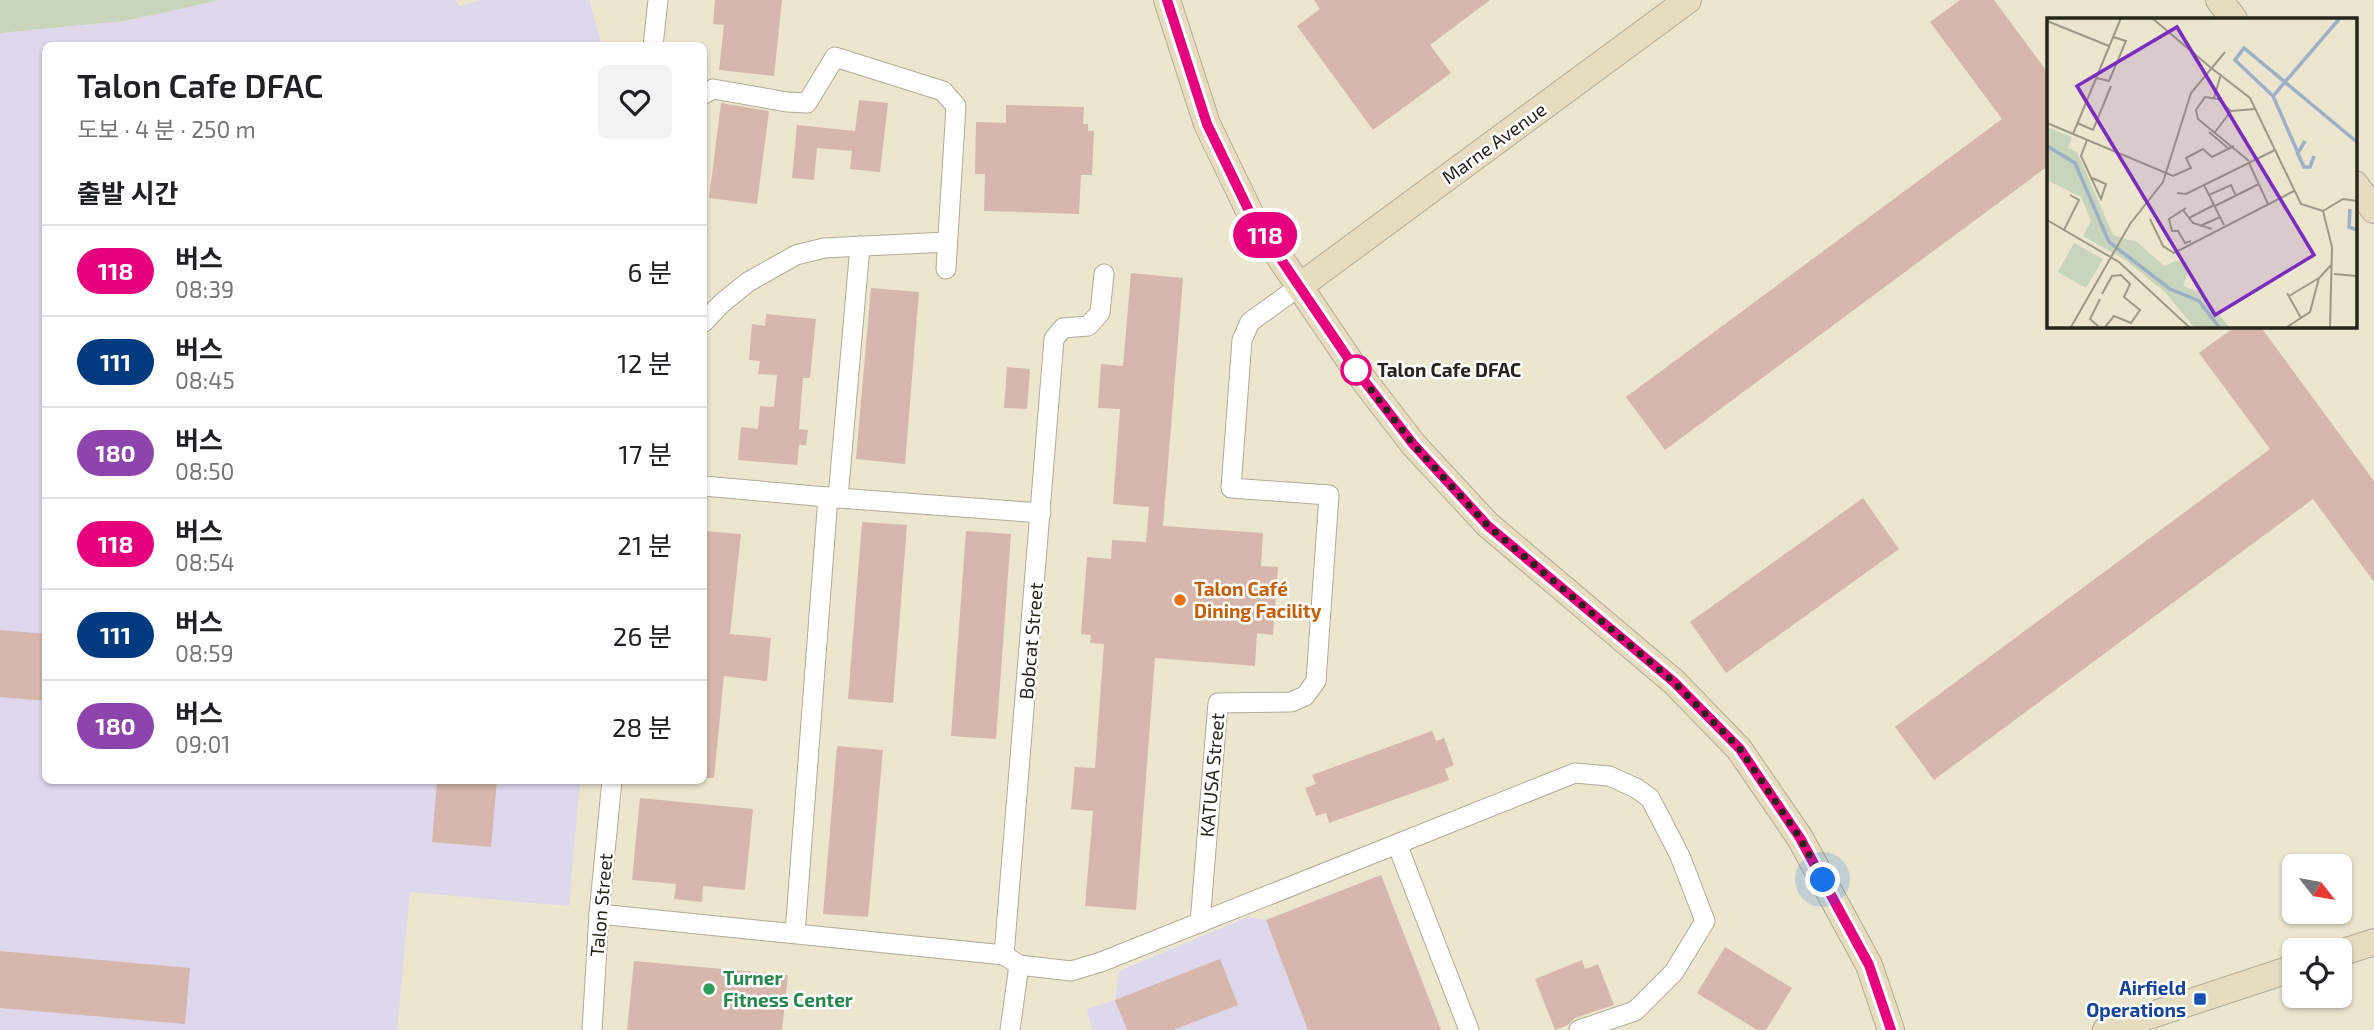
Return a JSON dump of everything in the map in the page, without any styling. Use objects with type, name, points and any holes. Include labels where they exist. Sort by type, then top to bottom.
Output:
[{"type":"street","points":[[653,42],[658,0]]},
{"type":"street","points":[[1167,0],[1207,124],[1251,215],[1356,370],[1413,444],[1488,526],[1674,682],[1740,749],[1800,838],[1869,965],[1891,1030]]},
{"type":"street","name":"Marne Avenue","points":[[1300,286],[1688,0]]},
{"type":"street","points":[[2220,0],[2233,18]]},
{"type":"street","points":[[707,92],[713,89],[807,103],[835,57],[943,91],[956,106],[946,269]]},
{"type":"street","points":[[2356,185],[2374,210]]},
{"type":"street","points":[[707,319],[748,282],[796,255],[824,248],[947,242]]},
{"type":"street","points":[[795,933],[833,498],[860,246]]},
{"type":"street","name":"Bobcat Street","points":[[1010,1030],[1012,960],[1054,338],[1063,328],[1088,326],[1100,313],[1104,274]]},
{"type":"street","name":"KATUSA Street","points":[[1200,923],[1218,703],[1292,702],[1305,696],[1316,681],[1329,495],[1231,488],[1242,340],[1250,322],[1300,286]]},
{"type":"street","points":[[707,486],[1041,513]]},
{"type":"street","points":[[599,914],[795,933],[1012,960],[1071,971],[1101,962],[1575,773],[1609,776],[1636,788],[1650,798],[1680,856],[1705,921],[1674,972],[1634,1011],[1579,1030]]},
{"type":"street","name":"Talon Street","points":[[592,1030],[599,914],[612,784]]},
{"type":"street","points":[[1397,844],[1469,1030]]},
{"type":"street","points":[[2352,949],[2374,942]]},
{"type":"street","points":[[2106,1030],[2282,972]]},
{"type":"shaded area","points":[[220,0],[455,0],[459,6],[482,0],[589,0],[601,42],[42,42],[42,784],[580,784],[569,906],[410,892],[397,1030],[0,1030],[0,33],[125,21]]},
{"type":"shaded area","points":[[1381,875],[1441,1030],[1092,1030],[1087,1009],[1115,1000],[1119,971],[1248,917],[1266,920]]},
{"type":"green space","points":[[0,0],[220,0],[125,21],[0,33]]},
{"type":"building","points":[[715,0],[782,0],[774,76],[719,70],[724,25],[713,24]]},
{"type":"building","points":[[1314,0],[1490,0],[1430,45],[1451,73],[1373,130],[1297,26],[1320,9]]},
{"type":"building","points":[[1960,0],[1994,0],[2047,72],[2047,167],[1665,450],[1626,397],[2002,119],[1930,22]]},
{"type":"building","points":[[859,100],[888,103],[880,172],[850,169],[852,151],[817,148],[814,180],[792,178],[797,125],[855,131]]},
{"type":"building","points":[[721,103],[769,111],[757,204],[709,198]]},
{"type":"building","points":[[1006,105],[1084,107],[1083,124],[1088,124],[1088,131],[1094,131],[1092,175],[1081,175],[1079,214],[984,211],[985,174],[975,174],[976,122],[1006,123]]},
{"type":"building","points":[[1131,273],[1183,278],[1163,526],[1263,533],[1261,566],[1278,567],[1273,635],[1257,633],[1255,666],[1155,658],[1136,910],[1085,906],[1093,811],[1071,809],[1075,767],[1095,768],[1104,644],[1090,643],[1091,635],[1081,634],[1087,557],[1111,559],[1112,540],[1146,542],[1149,507],[1113,504],[1120,409],[1098,408],[1101,364],[1123,366]]},
{"type":"building","points":[[871,288],[919,292],[905,464],[856,459]]},
{"type":"building","points":[[766,314],[816,319],[810,378],[803,378],[799,429],[808,430],[806,445],[799,445],[797,465],[738,460],[741,427],[758,429],[760,406],[774,407],[777,375],[758,374],[760,361],[749,360],[752,324],[765,326]]},
{"type":"building","points":[[2235,327],[2261,327],[2374,481],[2374,582],[2313,499],[1934,780],[1895,727],[2270,449],[2199,353]]},
{"type":"building","points":[[1007,367],[1030,369],[1027,409],[1004,408]]},
{"type":"building","points":[[1863,498],[1899,549],[1726,673],[1690,622]]},
{"type":"building","points":[[862,522],[907,525],[893,703],[848,699]]},
{"type":"building","points":[[707,531],[741,534],[730,634],[771,638],[767,681],[724,676],[714,778],[707,778]]},
{"type":"building","points":[[966,531],[1011,534],[996,739],[951,736]]},
{"type":"building","points":[[0,630],[42,634],[42,701],[0,697]]},
{"type":"building","points":[[1432,731],[1436,741],[1444,738],[1454,765],[1445,769],[1449,780],[1329,823],[1326,813],[1316,816],[1305,788],[1316,784],[1312,775]]},
{"type":"building","points":[[837,746],[883,750],[868,917],[823,914]]},
{"type":"building","points":[[437,784],[497,784],[491,847],[432,842]]},
{"type":"building","points":[[640,798],[753,809],[745,890],[703,886],[702,902],[674,899],[676,884],[632,880]]},
{"type":"building","points":[[1381,875],[1441,1030],[1308,1030],[1266,920]]},
{"type":"building","points":[[1725,947],[1792,988],[1766,1030],[1757,1030],[1697,993]]},
{"type":"building","points":[[0,951],[190,968],[185,1024],[0,1008]]},
{"type":"building","points":[[1220,959],[1238,1005],[1173,1030],[1127,1030],[1115,1000]]},
{"type":"building","points":[[1582,960],[1585,969],[1598,964],[1614,1005],[1575,1018],[1568,1025],[1555,1030],[1535,979]]},
{"type":"building","name":"Turner Fitness Center","points":[[634,961],[788,975],[782,1030],[627,1030]]},
{"type":"bus line","name":"118","points":[[1167,0],[1207,124],[1251,215],[1356,370],[1413,444],[1488,526],[1674,682],[1740,749],[1800,838],[1869,965],[1891,1030]]},
{"type":"place","name":"Talon Cafe DFAC","points":[[1356,370]]},
{"type":"place","name":"Talon Café Dining Facility","points":[[1180,600]]},
{"type":"place","name":"Turner Fitness Center","points":[[709,989]]},
{"type":"place","name":"Airfield Operations","points":[[2200,999]]},
{"type":"route","points":[[1356,370],[1413,444],[1488,526],[1674,682],[1740,749],[1800,838],[1823,880]]}]
